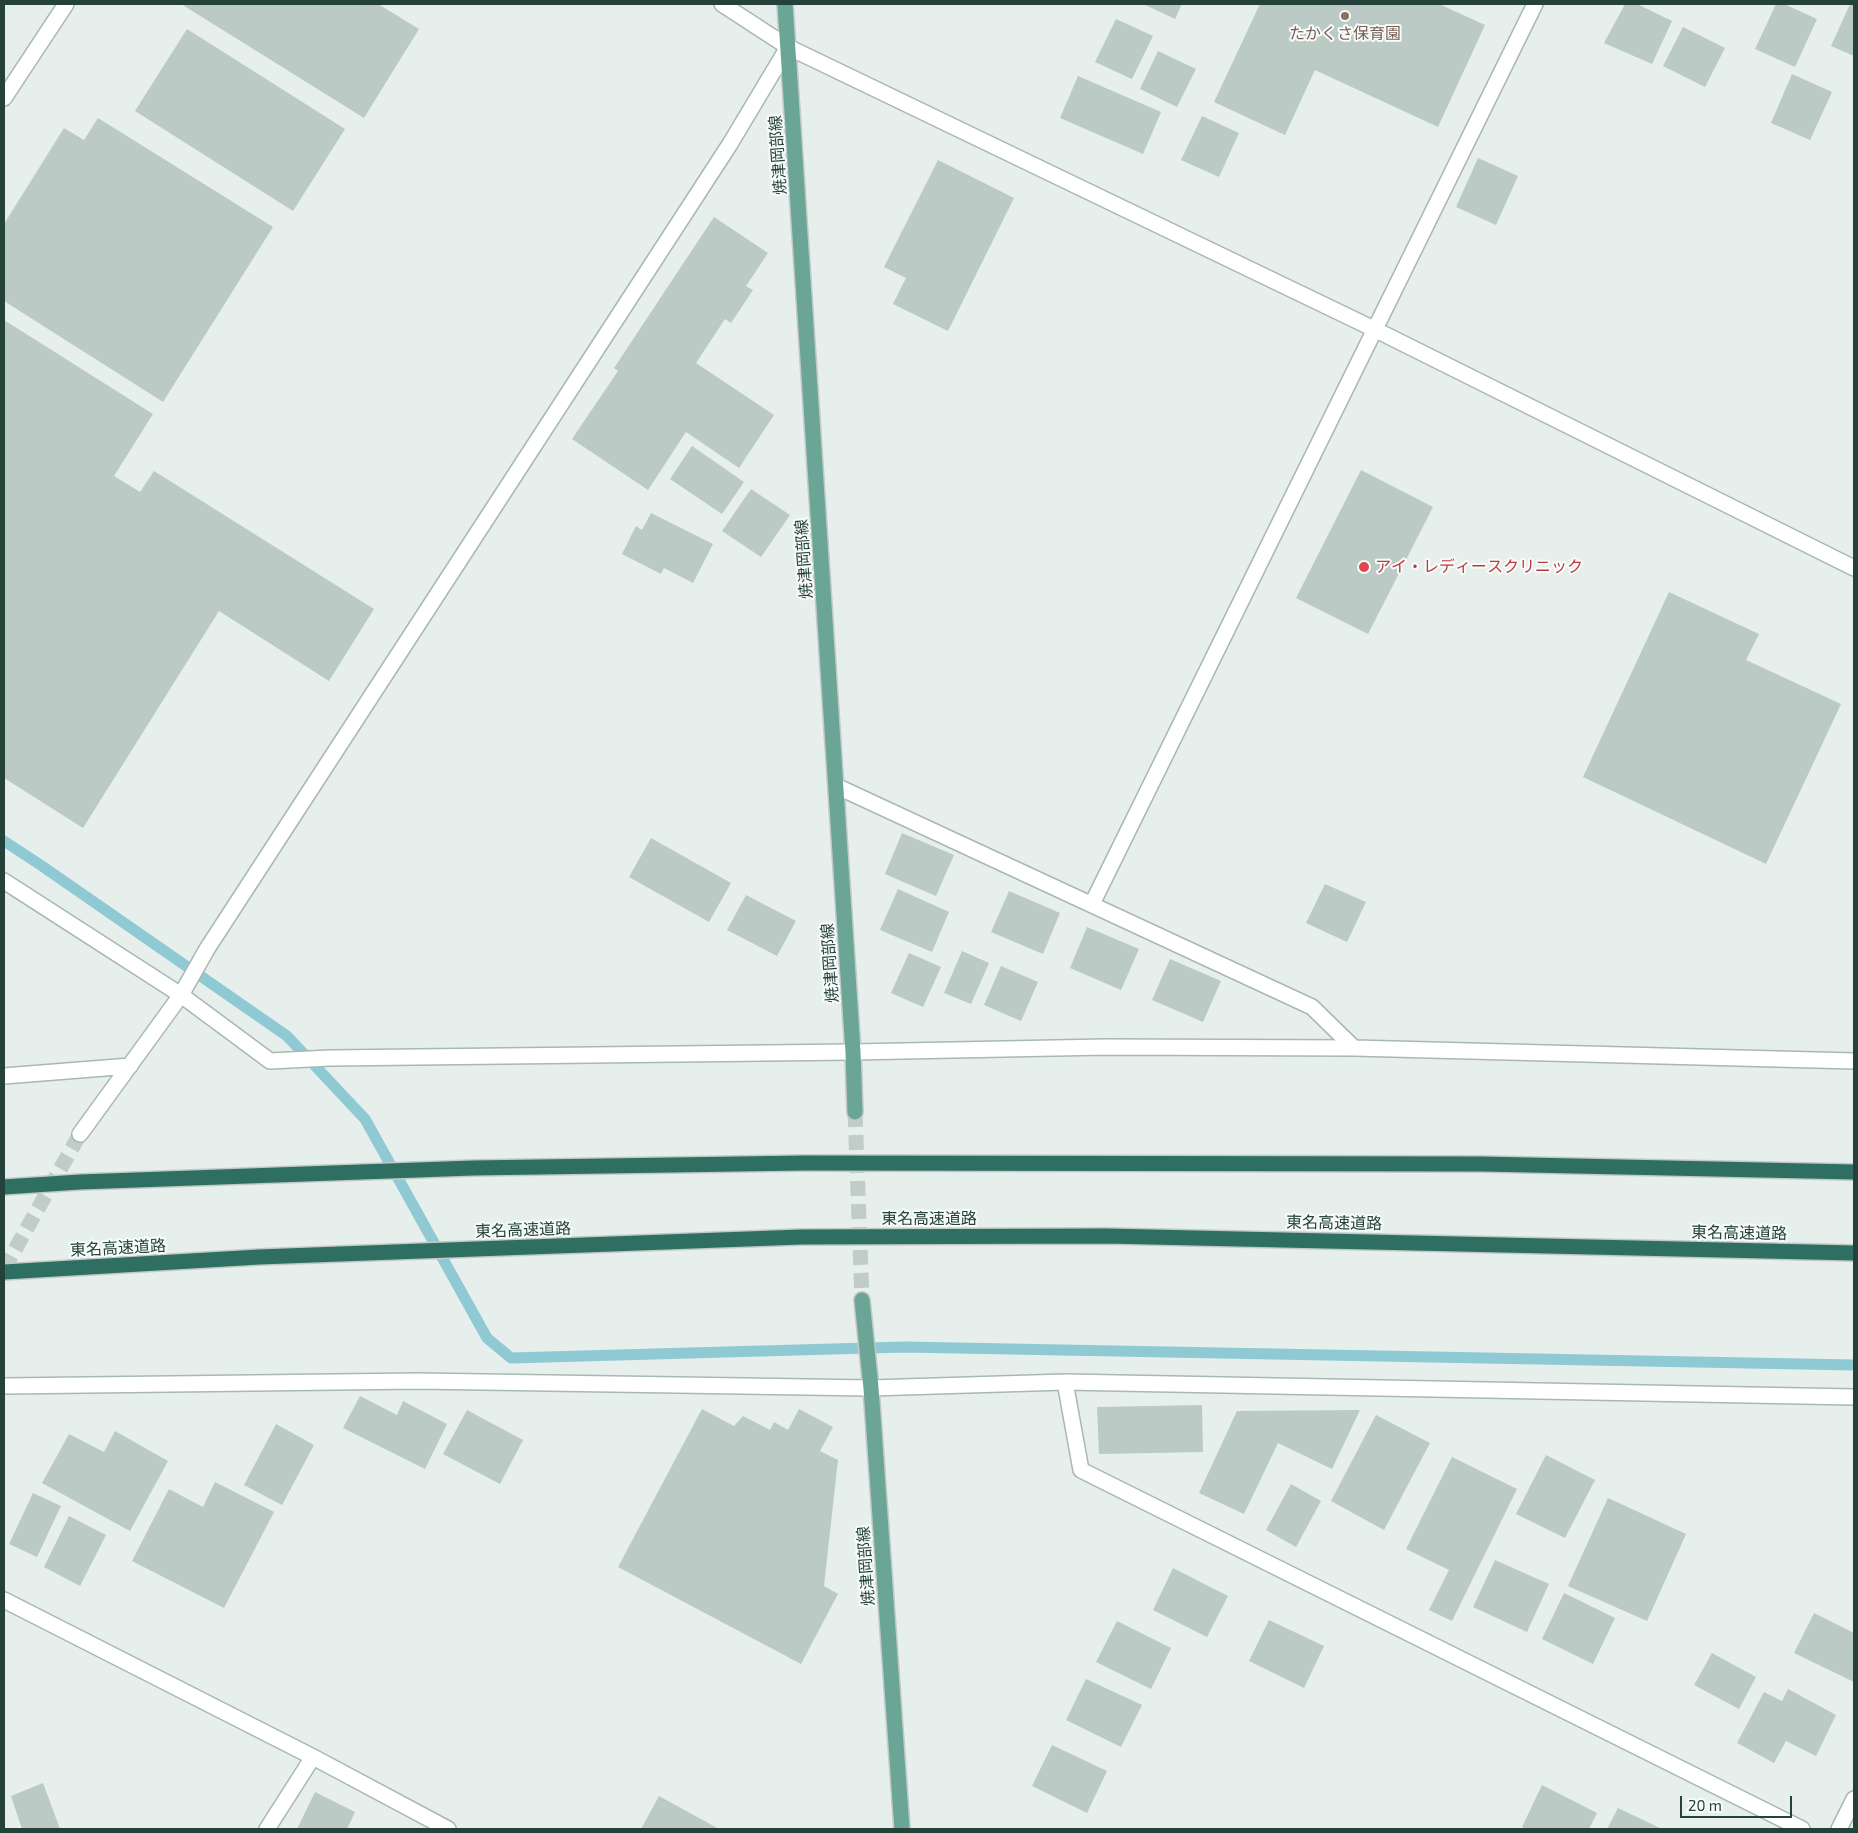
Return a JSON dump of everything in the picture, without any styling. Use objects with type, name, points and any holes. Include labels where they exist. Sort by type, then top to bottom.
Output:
[{"type":"highway","points":[[4,1187],[80,1182],[463,1169],[804,1163],[1482,1164],[1854,1172]]},
{"type":"highway","name":"東名高速道路","points":[[4,1272],[259,1257],[801,1237],[1117,1236],[1854,1253]]},
{"type":"main road","name":"焼津岡部線","points":[[785,4],[853,1052],[854,1112]]},
{"type":"main road","name":"焼津岡部線","points":[[862,1300],[871,1388],[902,1829]]},
{"type":"street","points":[[4,98],[66,4]]},
{"type":"street","points":[[722,4],[788,47],[1376,330],[1854,568]]},
{"type":"street","points":[[1092,904],[1535,4]]},
{"type":"street","points":[[80,1134],[181,995],[208,949],[730,144],[788,47]]},
{"type":"street","points":[[836,786],[1312,1008],[1354,1048]]},
{"type":"street","points":[[4,881],[181,995],[270,1061],[330,1058],[1105,1047],[1354,1048],[1854,1061]]},
{"type":"street","points":[[4,1076],[130,1066]]},
{"type":"street","points":[[4,1386],[419,1381],[871,1388],[1065,1382],[1854,1397]]},
{"type":"street","points":[[1065,1382],[1081,1470],[1802,1829]]},
{"type":"street","points":[[4,1600],[313,1757],[448,1829]]},
{"type":"street","points":[[267,1829],[313,1757]]},
{"type":"street","points":[[1839,1829],[1854,1799]]},
{"type":"building","points":[[181,4],[378,4],[419,29],[364,118]]},
{"type":"building","points":[[1143,4],[1182,4],[1175,19]]},
{"type":"building","points":[[1260,4],[1439,4],[1485,25],[1438,127],[1315,70],[1285,135],[1214,102]]},
{"type":"building","points":[[1625,4],[1637,4],[1672,21],[1652,64],[1604,43]]},
{"type":"building","points":[[1776,4],[1784,4],[1817,19],[1795,67],[1755,49]]},
{"type":"building","points":[[1850,4],[1854,4],[1854,56],[1831,46]]},
{"type":"building","points":[[1116,19],[1153,36],[1132,79],[1095,62]]},
{"type":"building","points":[[1683,27],[1725,48],[1705,87],[1663,66]]},
{"type":"building","points":[[187,29],[345,129],[293,211],[135,111]]},
{"type":"building","points":[[1158,51],[1196,69],[1177,107],[1140,89]]},
{"type":"building","points":[[1792,74],[1832,92],[1810,140],[1771,123]]},
{"type":"building","points":[[1078,76],[1161,112],[1143,154],[1060,118]]},
{"type":"building","points":[[1202,116],[1239,133],[1219,177],[1181,160]]},
{"type":"building","points":[[98,118],[273,227],[163,402],[4,301],[4,224],[64,128],[84,140]]},
{"type":"building","points":[[1478,158],[1518,176],[1496,225],[1456,207]]},
{"type":"building","points":[[938,160],[1014,198],[948,331],[893,304],[906,278],[884,267]]},
{"type":"building","points":[[714,217],[768,253],[746,286],[753,290],[731,323],[725,319],[696,363],[774,415],[739,468],[686,432],[648,490],[572,439],[618,371],[614,368]]},
{"type":"building","points":[[4,320],[153,414],[114,476],[140,492],[154,471],[374,609],[329,681],[219,611],[83,828],[4,778]]},
{"type":"building","points":[[692,446],[744,482],[722,514],[670,479]]},
{"type":"building","points":[[1361,470],[1433,507],[1368,634],[1296,598]]},
{"type":"building","points":[[751,489],[790,515],[761,557],[722,531]]},
{"type":"building","points":[[651,513],[713,544],[693,583],[664,568],[661,574],[622,554],[636,526],[642,530]]},
{"type":"building","points":[[1669,592],[1759,634],[1746,660],[1841,704],[1766,864],[1583,777]]},
{"type":"building","points":[[902,833],[954,855],[936,896],[885,874]]},
{"type":"building","points":[[651,838],[731,883],[709,922],[629,877]]},
{"type":"building","points":[[1325,884],[1366,902],[1347,942],[1306,923]]},
{"type":"building","points":[[898,889],[949,912],[932,952],[880,930]]},
{"type":"building","points":[[1009,891],[1060,913],[1043,954],[991,932]]},
{"type":"building","points":[[746,895],[796,921],[777,956],[727,930]]},
{"type":"building","points":[[1087,927],[1139,949],[1121,990],[1070,968]]},
{"type":"building","points":[[962,951],[989,963],[971,1004],[944,993]]},
{"type":"building","points":[[909,953],[941,967],[923,1007],[891,993]]},
{"type":"building","points":[[1170,959],[1221,981],[1203,1022],[1152,1000]]},
{"type":"building","points":[[1001,966],[1038,982],[1021,1021],[984,1005]]},
{"type":"building","points":[[360,1396],[397,1415],[403,1401],[447,1424],[425,1469],[343,1428]]},
{"type":"building","points":[[1202,1405],[1203,1452],[1099,1454],[1097,1407]]},
{"type":"building","points":[[702,1409],[734,1426],[743,1416],[770,1430],[774,1422],[788,1430],[799,1409],[833,1427],[820,1451],[838,1460],[824,1586],[838,1594],[801,1664],[618,1567]]},
{"type":"building","points":[[467,1410],[523,1440],[500,1484],[443,1454]]},
{"type":"building","points":[[1360,1410],[1332,1469],[1278,1443],[1244,1514],[1199,1493],[1237,1411]]},
{"type":"building","points":[[1376,1415],[1430,1443],[1384,1530],[1331,1501]]},
{"type":"building","points":[[276,1424],[314,1445],[282,1505],[244,1485]]},
{"type":"building","points":[[115,1431],[168,1461],[130,1531],[42,1483],[69,1434],[104,1452]]},
{"type":"building","points":[[1546,1455],[1595,1480],[1565,1538],[1516,1514]]},
{"type":"building","points":[[1452,1457],[1517,1489],[1452,1621],[1429,1610],[1449,1570],[1406,1549]]},
{"type":"building","points":[[215,1482],[274,1512],[224,1608],[132,1561],[169,1489],[203,1507]]},
{"type":"building","points":[[1291,1484],[1321,1501],[1296,1547],[1266,1530]]},
{"type":"building","points":[[33,1493],[61,1506],[37,1557],[9,1544]]},
{"type":"building","points":[[1608,1498],[1686,1534],[1647,1621],[1568,1586]]},
{"type":"building","points":[[69,1516],[106,1535],[80,1586],[44,1567]]},
{"type":"building","points":[[1495,1560],[1549,1584],[1527,1632],[1473,1607]]},
{"type":"building","points":[[1173,1568],[1228,1596],[1207,1637],[1153,1610]]},
{"type":"building","points":[[1564,1593],[1615,1618],[1593,1664],[1542,1639]]},
{"type":"building","points":[[1814,1613],[1854,1633],[1854,1682],[1794,1653]]},
{"type":"building","points":[[1269,1620],[1324,1646],[1304,1688],[1249,1661]]},
{"type":"building","points":[[1117,1621],[1171,1648],[1151,1689],[1096,1662]]},
{"type":"building","points":[[1712,1653],[1756,1677],[1739,1709],[1694,1685]]},
{"type":"building","points":[[1086,1679],[1142,1705],[1121,1747],[1066,1720]]},
{"type":"building","points":[[1788,1689],[1836,1715],[1816,1756],[1786,1741],[1774,1763],[1737,1743],[1764,1692],[1782,1701]]},
{"type":"building","points":[[1052,1745],[1107,1771],[1087,1813],[1032,1786]]},
{"type":"building","points":[[43,1783],[60,1829],[22,1829],[11,1796]]},
{"type":"building","points":[[1542,1785],[1597,1813],[1589,1829],[1527,1829],[1522,1827]]},
{"type":"building","points":[[315,1792],[355,1812],[347,1829],[297,1829]]},
{"type":"building","points":[[659,1796],[719,1829],[641,1829]]},
{"type":"building","points":[[1618,1808],[1662,1829],[1607,1829]]},
{"type":"waterway","points":[[4,841],[287,1036],[365,1119],[487,1338],[511,1358],[904,1347],[1854,1365]]},
{"type":"tunnel","points":[[855,1112],[862,1300]]},
{"type":"tunnel","points":[[4,1269],[80,1134]]},
{"type":"place","name":"たかくさ保育園","points":[[1345,16]]},
{"type":"place","name":"アイ・レディースクリニック","points":[[1364,567]]}]
